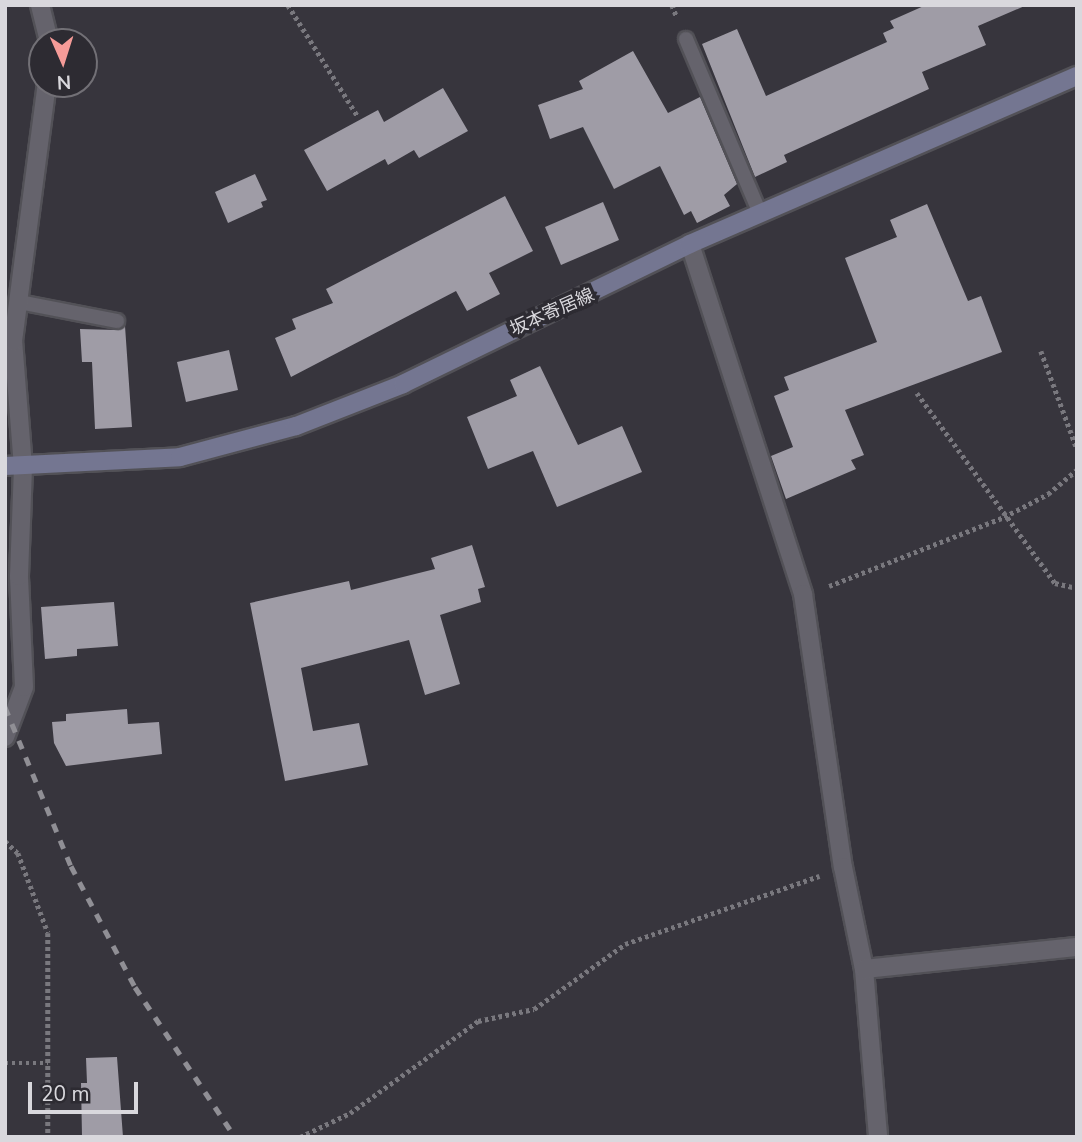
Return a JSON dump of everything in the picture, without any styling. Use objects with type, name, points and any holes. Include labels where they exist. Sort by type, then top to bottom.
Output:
[{"type":"main road","name":"坂本寄居線","points":[[14,467],[180,457],[296,426],[403,384],[690,244],[1077,76]]},
{"type":"street","points":[[40,5],[46,28]]},
{"type":"street","points":[[5,737],[24,687],[13,382],[19,302],[45,98]]},
{"type":"street","points":[[690,244],[803,594],[843,867],[864,969],[878,1137]]},
{"type":"street","points":[[864,969],[1077,947]]},
{"type":"lane","points":[[686,39],[760,213]]},
{"type":"lane","points":[[19,302],[117,321]]},
{"type":"path","points":[[288,5],[357,115]]},
{"type":"path","points":[[1041,351],[1077,449]]},
{"type":"path","points":[[917,393],[1004,517],[1055,583],[1077,588]]},
{"type":"path","points":[[803,594],[1004,517],[1048,494],[1077,470]]},
{"type":"path","points":[[5,841],[18,853],[48,933],[48,1137]]},
{"type":"path","points":[[299,1137],[350,1113],[478,1021],[534,1009],[625,944],[843,867]]},
{"type":"path","points":[[5,1063],[48,1063]]},
{"type":"building","points":[[926,5],[1027,5],[978,26],[986,45],[922,72],[929,89],[784,155],[787,162],[755,177],[702,44],[737,29],[766,96],[887,42],[883,33],[894,28],[890,21]]},
{"type":"building","points":[[633,51],[668,113],[700,97],[737,184],[724,195],[730,206],[697,223],[691,211],[684,215],[660,166],[614,189],[583,127],[550,139],[538,105],[583,89],[579,81]]},
{"type":"building","points":[[443,88],[468,131],[419,158],[414,150],[388,165],[385,159],[327,191],[304,150],[378,110],[384,122]]},
{"type":"building","points":[[255,174],[267,200],[261,202],[263,207],[228,223],[215,192]]},
{"type":"building","points":[[505,196],[533,251],[489,273],[500,294],[467,311],[456,291],[291,377],[275,338],[296,329],[292,319],[333,303],[326,289]]},
{"type":"building","points":[[603,202],[619,240],[561,265],[545,227]]},
{"type":"building","points":[[927,204],[968,301],[981,296],[1002,352],[845,410],[864,455],[851,460],[856,469],[786,499],[771,456],[793,447],[774,396],[789,390],[784,377],[877,342],[845,258],[897,237],[890,220]]},
{"type":"building","points":[[125,326],[132,427],[95,429],[92,362],[82,362],[80,329],[116,330]]},
{"type":"building","points":[[229,350],[238,390],[186,402],[177,362]]},
{"type":"building","points":[[540,366],[578,445],[622,426],[642,472],[557,507],[533,451],[488,469],[467,417],[517,396],[510,380]]},
{"type":"building","points":[[472,545],[485,587],[478,589],[481,602],[440,615],[460,684],[425,695],[409,640],[301,668],[313,731],[359,723],[368,765],[285,781],[250,603],[349,581],[351,590],[435,569],[431,558]]},
{"type":"building","points":[[114,602],[118,646],[77,649],[77,656],[45,659],[41,607]]},
{"type":"building","points":[[127,709],[128,724],[159,722],[162,754],[66,766],[54,743],[52,722],[66,721],[66,714]]},
{"type":"building","points":[[117,1057],[123,1137],[82,1137],[81,1083],[87,1083],[86,1058]]},
{"type":"railway","points":[[5,707],[71,866],[135,987],[235,1137]]}]
